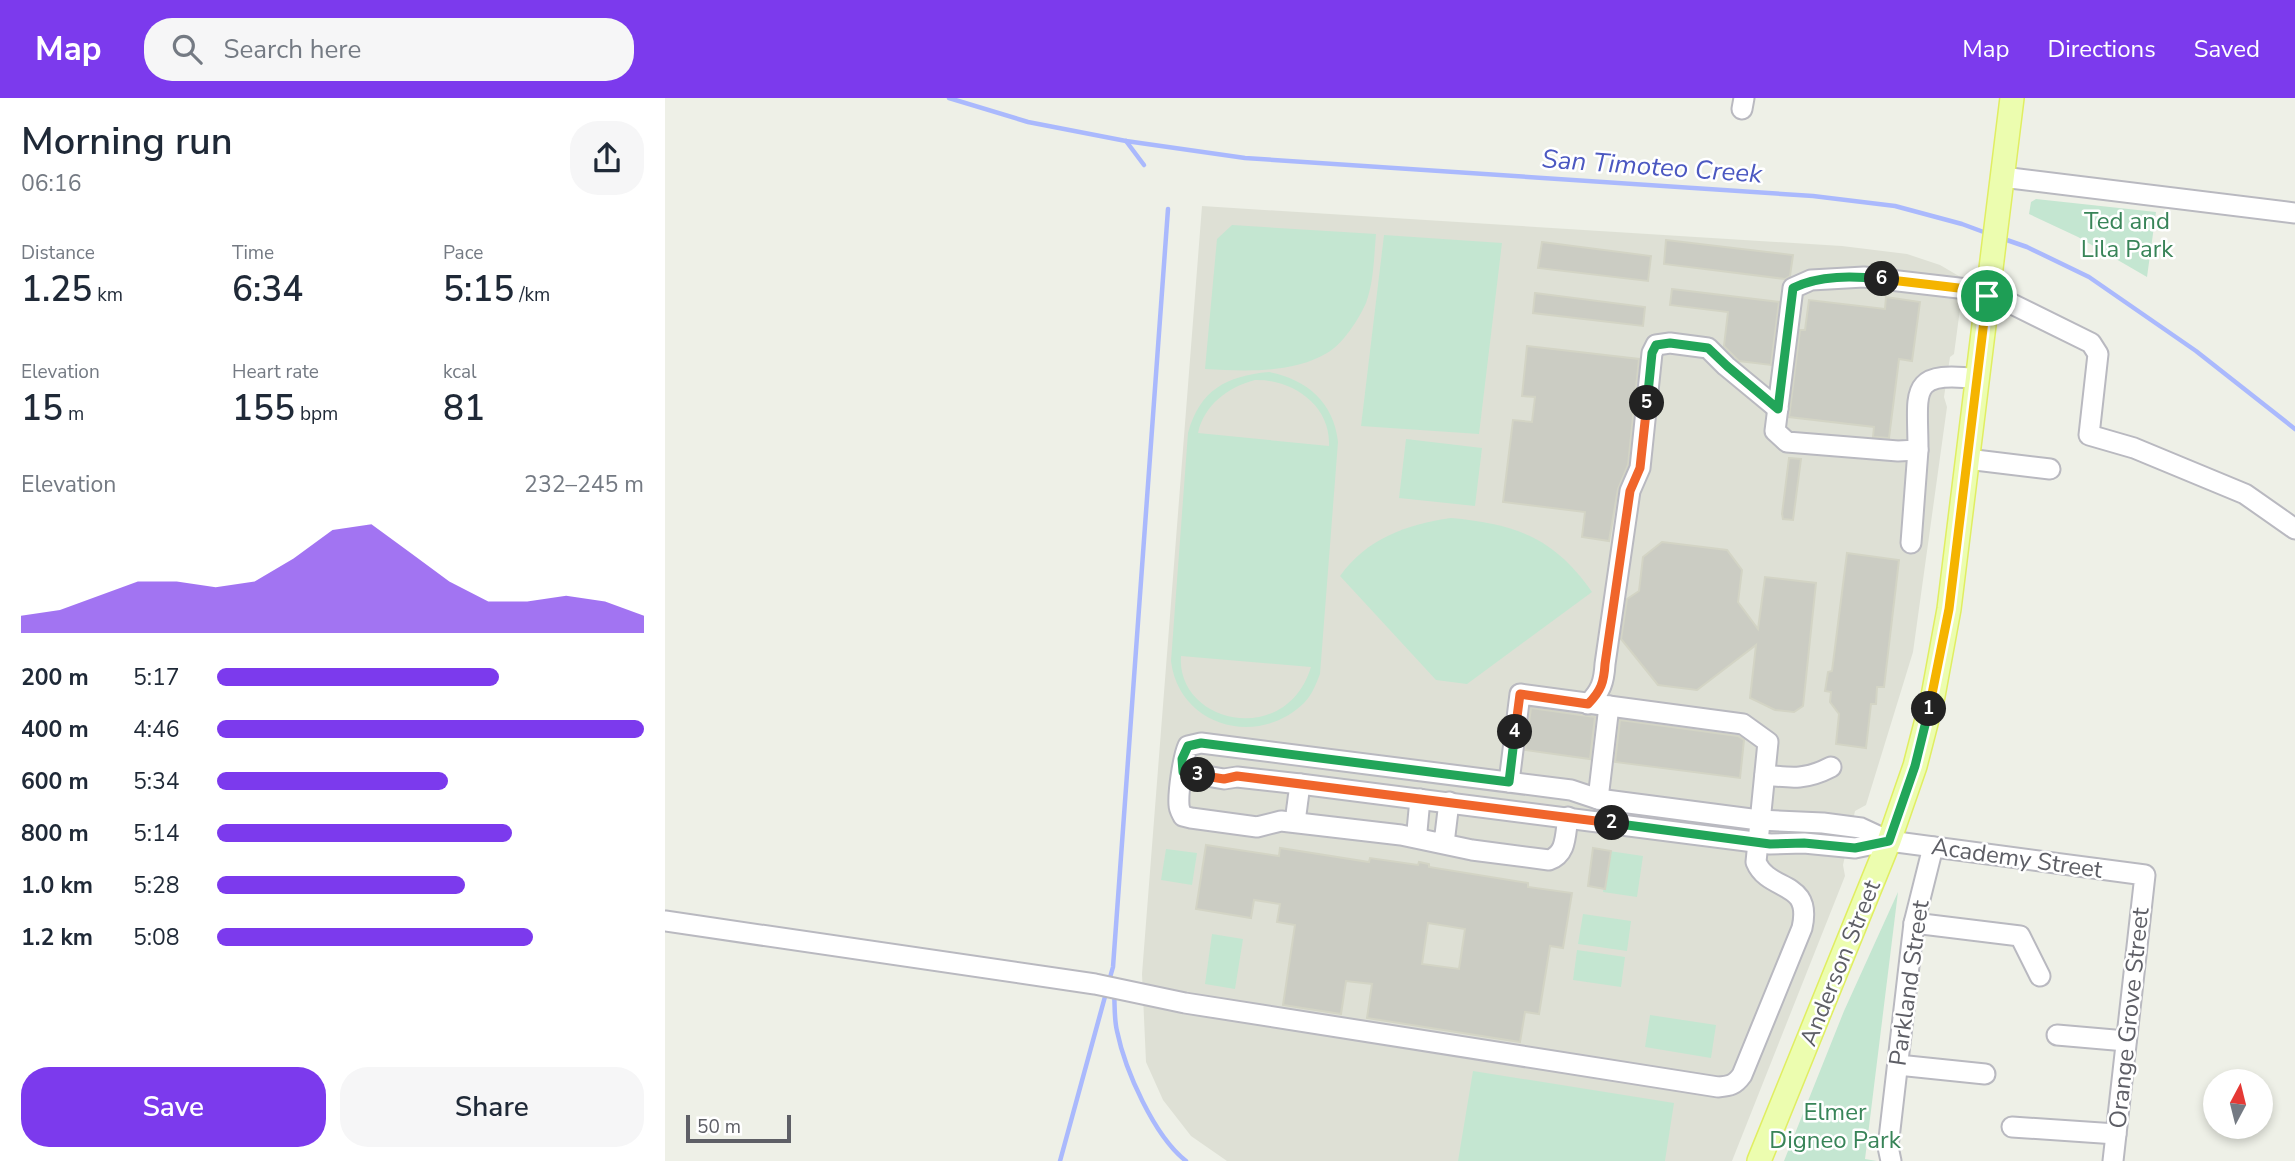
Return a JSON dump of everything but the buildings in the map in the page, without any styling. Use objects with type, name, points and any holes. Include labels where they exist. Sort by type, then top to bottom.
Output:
[{"type":"main road","name":"Anderson Street","points":[[1759,1161],[1889,841],[1915,766],[1933,696],[1949,609],[2012,98]]},
{"type":"street","points":[[2002,177],[2295,213]]},
{"type":"street","points":[[1919,450],[1898,452],[1787,442],[1775,431],[1793,288],[1811,279],[1864,277],[1967,289],[2010,303],[2091,343],[2098,354],[2089,435],[2134,448],[2245,494],[2295,529]]},
{"type":"street","points":[[1588,704],[1598,694],[1604,681],[1630,491],[1640,468],[1652,353],[1656,345],[1670,343],[1708,348],[1778,409]]},
{"type":"street","points":[[1911,543],[1919,450],[1918,399],[1922,385],[1935,376],[1977,379]]},
{"type":"street","points":[[1967,459],[2050,469]]},
{"type":"street","points":[[665,921],[1095,984],[1185,1003],[1719,1087],[1737,1083],[1805,915],[1803,901],[1795,892],[1763,873],[1756,862],[1768,742],[1744,724],[1520,694],[1509,782]]},
{"type":"street","points":[[1598,799],[1609,706]]},
{"type":"street","name":"Academy Street","points":[[1889,841],[1855,848],[1804,843],[1770,844],[1237,776],[1224,779],[1183,772],[1182,759],[1188,746],[1201,743],[1571,790],[1598,799],[1759,820],[1861,828],[1889,841],[2145,875]]},
{"type":"street","name":"Academy Street","points":[[1237,776],[1235,764],[1243,758],[1569,801],[1598,799]]},
{"type":"street","points":[[1765,775],[1812,777],[1831,767]]},
{"type":"street","points":[[1183,772],[1178,807],[1183,816],[1258,827],[1281,821],[1294,822],[1419,838],[1472,850],[1549,860],[1559,857],[1563,849],[1568,817]]},
{"type":"street","points":[[1294,822],[1300,784]]},
{"type":"street","points":[[1419,838],[1416,831],[1420,799]]},
{"type":"street","points":[[1441,842],[1445,835],[1449,802]]},
{"type":"street","name":"Parkland Street","points":[[1886,1159],[1914,923],[1933,847]]},
{"type":"street","name":"Orange Grove Street","points":[[2113,1161],[2145,875]]},
{"type":"street","points":[[1914,923],[2020,936],[2040,976]]},
{"type":"street","points":[[2057,1035],[2126,1041]]},
{"type":"street","points":[[1898,1065],[1985,1074]]},
{"type":"street","points":[[2012,1127],[2116,1134]]},
{"type":"shaded area","points":[[1202,206],[1842,246],[1907,254],[1940,265],[1964,279],[1954,354],[1950,357],[1944,397],[1947,407],[1913,652],[1866,805],[1855,811],[1843,865],[1845,876],[1732,1161],[1227,1161],[1191,1136],[1163,1100],[1146,1062],[1142,974]]},
{"type":"green space","name":"Ted and Lila Park","points":[[2036,199],[2156,212],[2147,277],[2078,237],[2029,214],[2031,202]]},
{"type":"green space","points":[[1232,225],[1376,234],[1369,295],[1350,331],[1339,344],[1313,360],[1283,368],[1205,369],[1217,239]]},
{"type":"green space","points":[[1384,235],[1502,243],[1479,434],[1361,426]]},
{"type":"green space","points":[[1269,372],[1282,375],[1295,380],[1316,395],[1331,415],[1338,442],[1320,674],[1307,700],[1285,717],[1265,725],[1244,727],[1223,724],[1204,715],[1189,702],[1177,684],[1171,661],[1188,433],[1193,418],[1208,396],[1228,382]],"holes":[[[1255,380],[1282,384],[1307,397],[1323,418],[1328,431],[1329,446],[1198,433],[1206,414],[1219,399],[1236,387]],[[1181,656],[1311,667],[1298,693],[1279,709],[1258,717],[1235,717],[1213,711],[1196,698],[1184,679]]]},
{"type":"green space","points":[[1406,439],[1482,448],[1475,506],[1399,498]]},
{"type":"green space","points":[[1451,518],[1495,524],[1531,537],[1563,558],[1592,592],[1467,684],[1436,680],[1340,576],[1362,552],[1389,535],[1419,524]]},
{"type":"green space","points":[[1166,849],[1197,853],[1192,885],[1161,880]]},
{"type":"green space","points":[[1609,851],[1643,856],[1637,897],[1603,892]]},
{"type":"green space","name":"Elmer Digneo Park","points":[[1898,892],[1865,1159],[1877,1161],[1784,1161],[1844,1011]]},
{"type":"green space","points":[[1583,914],[1631,921],[1627,951],[1578,944]]},
{"type":"green space","points":[[1212,934],[1243,939],[1235,989],[1205,984]]},
{"type":"green space","points":[[1577,950],[1625,957],[1621,987],[1573,980]]},
{"type":"green space","points":[[1650,1015],[1716,1025],[1711,1058],[1645,1047]]},
{"type":"green space","points":[[1473,1071],[1674,1103],[1665,1161],[1458,1161]]},
{"type":"waterway","name":"San Timoteo Creek","points":[[949,98],[1028,122],[1126,141],[1245,158],[1813,196],[1895,206],[1989,234]]},
{"type":"waterway","points":[[1126,141],[1144,165]]},
{"type":"waterway","points":[[1109,981],[1113,967],[1168,209]]},
{"type":"waterway","name":"San Timoteo Creek","points":[[2001,238],[2027,247],[2089,277],[2196,351],[2295,429]]},
{"type":"waterway","points":[[1114,992],[1117,1031],[1134,1083],[1163,1136],[1186,1161]]},
{"type":"waterway","points":[[1060,1161],[1106,993]]},
{"type":"route","points":[[1864,277],[1967,289],[1987,296],[1949,609],[1933,696],[1915,766],[1889,841],[1855,848],[1804,843],[1770,844],[1237,776],[1224,779],[1183,772],[1182,759],[1188,746],[1201,743],[1509,782],[1520,694],[1588,704],[1598,694],[1604,681],[1630,491],[1640,468],[1652,353],[1656,345],[1670,343],[1708,348],[1778,409],[1793,288],[1811,279],[1864,277]]}]
